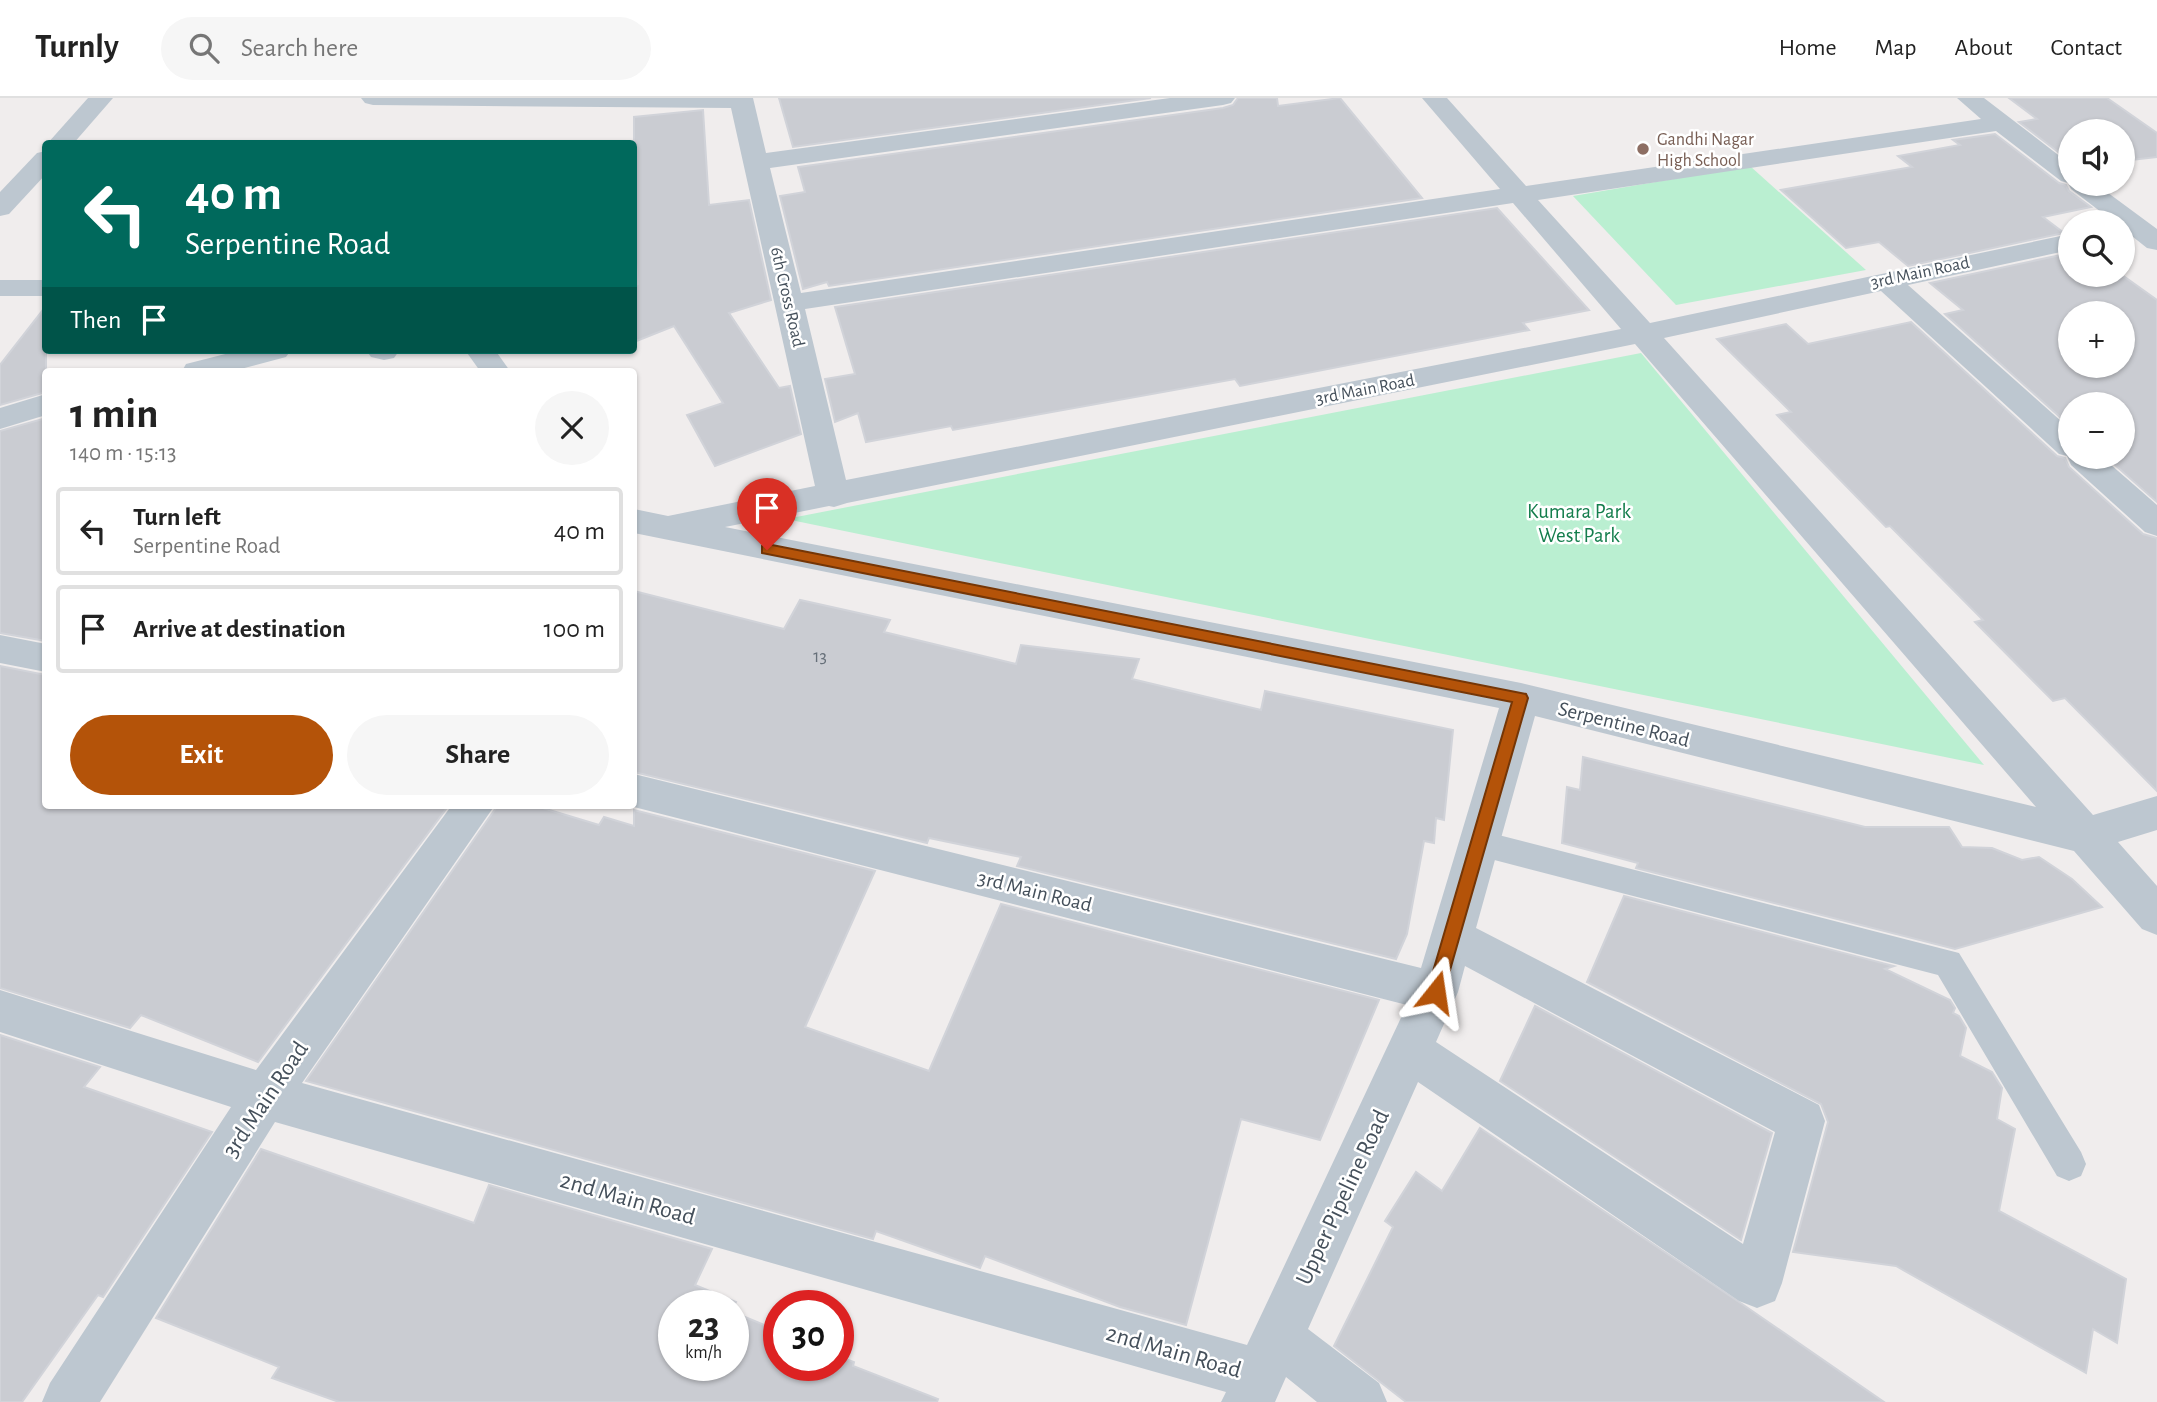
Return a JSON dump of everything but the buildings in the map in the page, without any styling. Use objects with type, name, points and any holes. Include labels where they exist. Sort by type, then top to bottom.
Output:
[{"type":"street","points":[[63,140],[102,98]]},
{"type":"street","points":[[373,98],[742,100]]},
{"type":"street","points":[[756,162],[1223,98]]},
{"type":"street","points":[[1434,98],[2083,836],[2157,916]]},
{"type":"street","points":[[1969,98],[2058,167]]},
{"type":"street","name":"6th Cross Road","points":[[742,100],[834,496]]},
{"type":"street","points":[[789,303],[2001,122]]},
{"type":"street","points":[[0,208],[42,163]]},
{"type":"street","points":[[2096,196],[2144,231]]},
{"type":"street","name":"3rd Main Road","points":[[646,525],[834,496],[1642,334],[1885,279],[2058,244]]},
{"type":"street","points":[[1885,279],[2058,435]]},
{"type":"street","points":[[0,288],[42,288]]},
{"type":"street","points":[[208,368],[261,354]]},
{"type":"street","points":[[0,419],[42,405]]},
{"type":"street","points":[[2095,469],[2157,524]]},
{"type":"street","name":"Serpentine Road","points":[[646,525],[1521,698],[2083,836]]},
{"type":"street","points":[[0,649],[42,657]]},
{"type":"street","name":"Upper Pipeline Road","points":[[1262,1372],[1436,992],[1521,698]]},
{"type":"street","name":"3rd Main Road","points":[[637,791],[1436,992]]},
{"type":"street","name":"3rd Main Road","points":[[69,1402],[264,1096],[472,809]]},
{"type":"street","points":[[2083,836],[2157,813]]},
{"type":"street","points":[[1409,1050],[1757,1283],[1802,1121],[1451,937]]},
{"type":"street","name":"2nd Main Road","points":[[0,1011],[264,1096],[1262,1372]]},
{"type":"street","points":[[1262,1372],[1360,1402]]},
{"type":"lane","points":[[1479,843],[1948,963],[2069,1164]]},
{"type":"green space","points":[[1750,166],[1866,270],[1676,305],[1573,196]]},
{"type":"green space","name":"Kumara Park West Park","points":[[1641,353],[1984,765],[786,519]]},
{"type":"place","name":"Gandhi Nagar High School","points":[[1643,149]]},
{"type":"route","points":[[767,550],[1521,698],[1436,992]]}]
